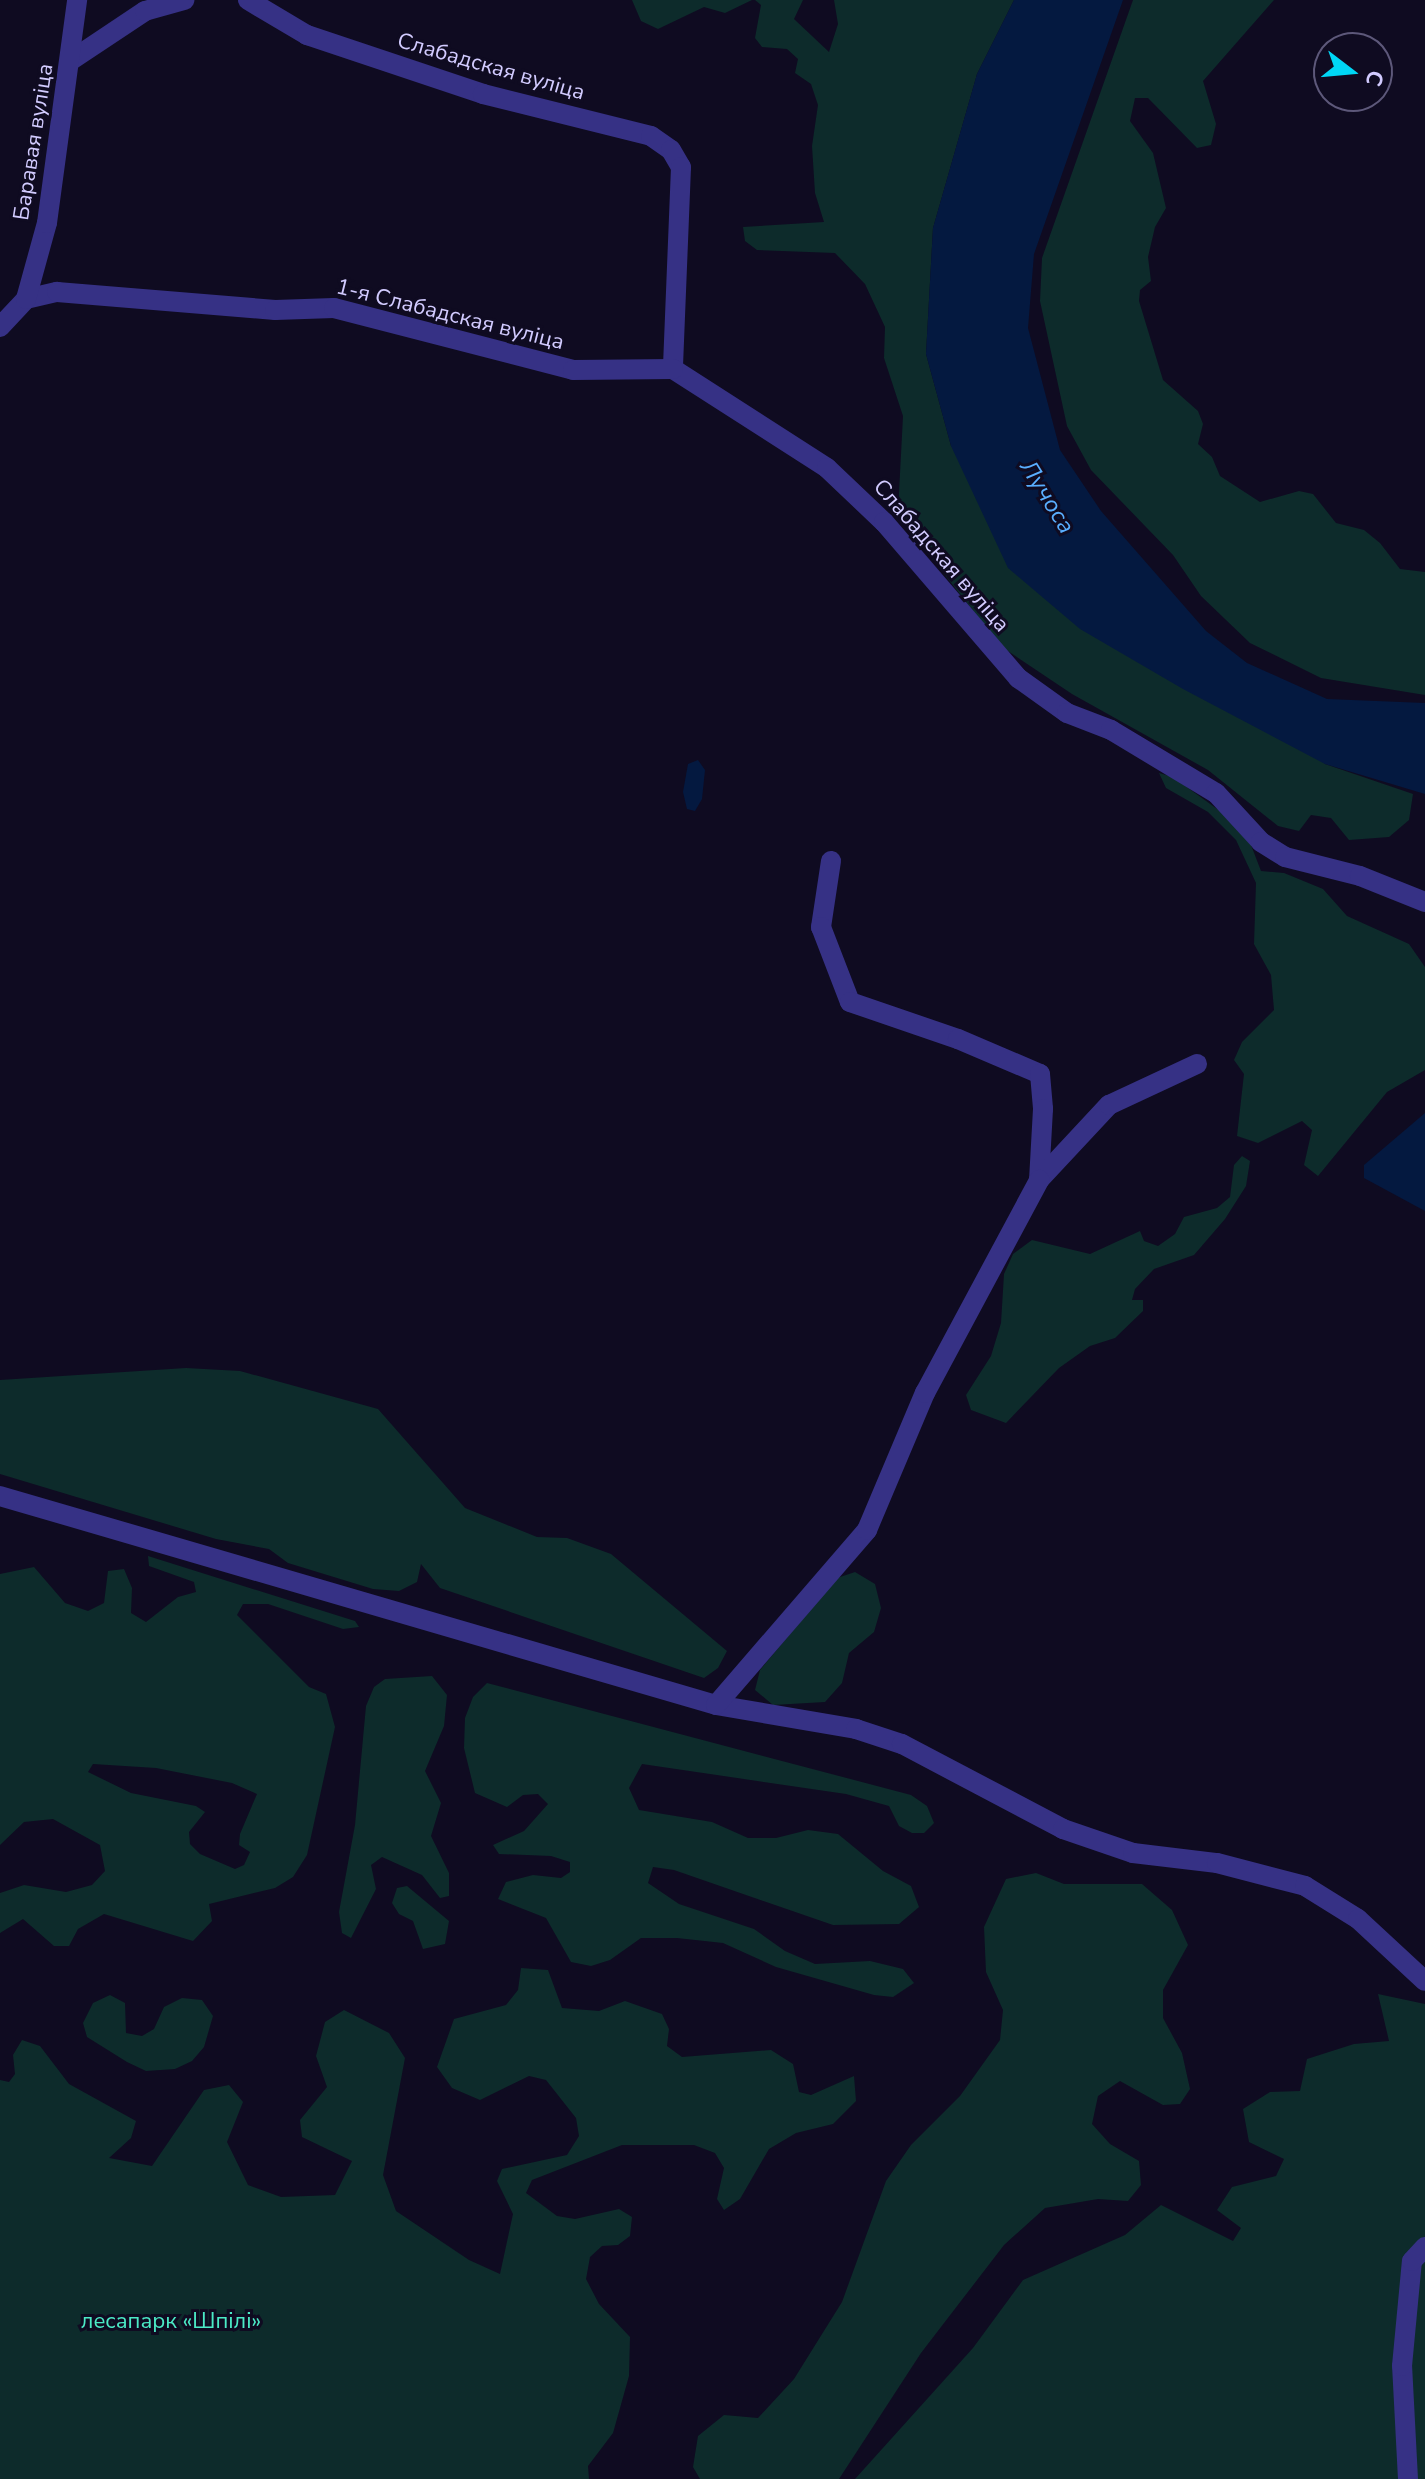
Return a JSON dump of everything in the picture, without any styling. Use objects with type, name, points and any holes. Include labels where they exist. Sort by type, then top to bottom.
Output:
[{"type":"street","name":"Баравая вуліца","points":[[0,327],[26,299],[47,223],[77,0]]},
{"type":"street","points":[[70,61],[145,11],[184,0]]},
{"type":"street","name":"Слабадская вуліца","points":[[248,0],[307,35],[483,94],[651,136],[671,150],[681,167],[673,369],[827,468],[884,522],[978,636],[1030,687],[1067,713],[1111,730],[1216,793],[1261,842],[1285,857],[1360,876],[1425,902]]},
{"type":"street","name":"1-я Слабадская вуліца","points":[[26,299],[57,292],[275,310],[334,308],[573,370],[673,369]]},
{"type":"street","points":[[831,861],[821,927],[850,1002],[958,1039],[1040,1074],[1039,1180]]},
{"type":"street","points":[[716,1705],[867,1530],[925,1393],[1039,1180],[1109,1105],[1197,1064]]},
{"type":"street","points":[[0,1496],[716,1705],[856,1729],[902,1744],[1049,1822],[1133,1853],[1217,1863],[1305,1886],[1358,1919],[1425,1981]]},
{"type":"street","points":[[1408,2479],[1402,2366],[1412,2261],[1425,2247]]},
{"type":"green space","points":[[632,0],[752,0],[725,13],[704,7],[658,29],[641,21]]},
{"type":"green space","points":[[755,0],[803,0],[794,19],[829,52],[838,24],[834,0],[1014,0],[977,74],[933,228],[926,354],[951,446],[1325,764],[1413,794],[1409,820],[1389,837],[1349,840],[1331,818],[1311,815],[1299,831],[1278,826],[1208,770],[1072,694],[1002,647],[925,550],[898,512],[903,416],[884,358],[885,327],[865,284],[835,253],[757,250],[745,241],[743,227],[824,222],[815,193],[812,146],[818,105],[811,84],[795,73],[798,59],[787,49],[762,47],[755,38],[761,5]]},
{"type":"green space","points":[[1133,0],[1274,0],[1203,81],[1216,124],[1211,145],[1197,148],[1148,98],[1135,98],[1130,121],[1153,153],[1166,208],[1155,227],[1148,257],[1151,281],[1140,290],[1139,301],[1163,380],[1198,411],[1203,424],[1198,444],[1212,457],[1220,476],[1260,502],[1299,491],[1313,494],[1336,523],[1364,530],[1380,543],[1400,569],[1425,572],[1425,695],[1321,678],[1250,643],[1201,596],[1173,555],[1091,470],[1067,426],[1040,301],[1042,258]]},
{"type":"green space","points":[[1159,773],[1173,777],[1224,814],[1251,845],[1261,871],[1284,873],[1323,889],[1347,916],[1409,944],[1425,967],[1425,1070],[1387,1092],[1318,1176],[1304,1165],[1312,1130],[1302,1121],[1258,1143],[1237,1136],[1244,1074],[1234,1060],[1242,1042],[1274,1010],[1271,975],[1254,944],[1256,883],[1236,840],[1208,812],[1166,788]]},
{"type":"green space","points":[[1242,1156],[1250,1161],[1246,1186],[1225,1219],[1194,1255],[1154,1269],[1135,1289],[1132,1300],[1143,1300],[1143,1311],[1115,1338],[1090,1346],[1059,1368],[1006,1423],[971,1410],[966,1395],[991,1356],[1001,1323],[1004,1274],[1013,1254],[1032,1240],[1090,1254],[1140,1231],[1144,1241],[1158,1246],[1175,1234],[1184,1217],[1217,1208],[1230,1197],[1234,1165]]},
{"type":"green space","points":[[186,1368],[240,1371],[378,1409],[465,1508],[537,1537],[567,1538],[611,1554],[727,1651],[718,1668],[704,1678],[440,1588],[421,1564],[417,1582],[399,1591],[373,1589],[288,1563],[269,1549],[216,1539],[0,1474],[0,1380]]},
{"type":"green space","points":[[148,1556],[355,1621],[359,1627],[343,1629],[268,1604],[243,1604],[237,1615],[309,1687],[326,1694],[335,1727],[307,1855],[293,1877],[275,1888],[209,1904],[212,1921],[193,1941],[104,1914],[78,1929],[69,1946],[54,1946],[23,1919],[0,1933],[0,1893],[24,1885],[66,1892],[92,1885],[105,1871],[100,1845],[53,1819],[24,1822],[0,1845],[0,1574],[34,1567],[65,1603],[88,1611],[104,1603],[108,1571],[124,1569],[132,1588],[131,1613],[146,1622],[178,1597],[196,1592],[194,1582],[149,1566]],"holes":[[[93,1764],[156,1768],[232,1783],[257,1794],[240,1834],[239,1845],[250,1852],[244,1865],[235,1869],[200,1854],[190,1844],[189,1832],[205,1812],[196,1806],[131,1793],[88,1772]]]},
{"type":"green space","points":[[855,1572],[875,1584],[881,1608],[874,1632],[849,1653],[842,1683],[825,1702],[773,1705],[755,1690],[760,1670],[837,1578]]},
{"type":"green space","points":[[432,1676],[447,1695],[444,1726],[425,1771],[441,1803],[431,1836],[449,1873],[449,1896],[440,1898],[422,1875],[382,1857],[371,1865],[376,1889],[351,1938],[342,1933],[339,1912],[355,1825],[366,1706],[374,1687],[385,1679]]},
{"type":"green space","points":[[487,1683],[911,1795],[927,1806],[934,1823],[924,1833],[912,1833],[899,1826],[889,1806],[846,1794],[642,1764],[629,1788],[639,1810],[712,1822],[748,1838],[776,1838],[808,1830],[838,1834],[883,1871],[911,1886],[919,1907],[899,1924],[833,1925],[674,1870],[653,1867],[648,1883],[679,1904],[754,1929],[785,1951],[815,1964],[870,1961],[903,1969],[914,1983],[893,1997],[874,1995],[776,1967],[723,1943],[677,1938],[641,1938],[610,1960],[591,1966],[571,1962],[546,1918],[498,1899],[506,1882],[533,1875],[561,1878],[570,1872],[570,1862],[551,1856],[499,1854],[493,1845],[524,1831],[548,1804],[538,1794],[523,1795],[507,1807],[475,1793],[464,1748],[465,1718],[473,1697]]},
{"type":"green space","points":[[1036,1873],[1064,1884],[1142,1884],[1172,1910],[1188,1945],[1163,1990],[1163,2018],[1182,2053],[1190,2089],[1180,2104],[1163,2105],[1120,2081],[1098,2096],[1092,2124],[1110,2144],[1139,2161],[1141,2185],[1128,2201],[1098,2199],[1045,2208],[1004,2245],[921,2353],[839,2479],[700,2479],[693,2467],[698,2436],[724,2415],[758,2418],[794,2379],[842,2302],[886,2181],[911,2145],[960,2096],[1000,2040],[1003,2010],[986,1972],[984,1927],[1006,1879]]},
{"type":"green space","points":[[407,1886],[449,1921],[445,1944],[423,1949],[413,1921],[399,1914],[392,1903],[397,1888]]},
{"type":"green space","name":"лесапарк «Шпілі»","points":[[521,1968],[548,1970],[562,2008],[599,2011],[625,2001],[662,2014],[669,2029],[667,2046],[682,2057],[771,2050],[793,2064],[799,2092],[811,2095],[854,2076],[856,2101],[833,2124],[796,2133],[769,2149],[740,2199],[724,2210],[717,2199],[724,2168],[715,2153],[694,2145],[622,2145],[532,2180],[526,2193],[557,2216],[575,2219],[619,2209],[632,2217],[630,2236],[618,2245],[602,2246],[590,2257],[586,2279],[599,2304],[630,2337],[629,2376],[613,2433],[588,2466],[589,2479],[0,2479],[0,2080],[9,2082],[15,2074],[13,2055],[22,2040],[40,2046],[69,2084],[136,2121],[131,2138],[109,2158],[152,2166],[204,2090],[229,2085],[243,2102],[227,2142],[248,2185],[281,2197],[335,2195],[352,2161],[302,2137],[300,2120],[327,2087],[316,2056],[325,2022],[344,2010],[389,2033],[405,2058],[383,2175],[396,2211],[469,2260],[500,2274],[513,2214],[497,2181],[502,2169],[567,2155],[579,2136],[576,2118],[546,2080],[529,2076],[480,2100],[452,2088],[437,2067],[454,2019],[506,2005],[518,1990]]},
{"type":"green space","points":[[1378,1994],[1425,2004],[1425,2479],[855,2479],[973,2348],[1023,2280],[1125,2235],[1161,2205],[1233,2241],[1241,2228],[1217,2210],[1232,2187],[1276,2176],[1284,2159],[1249,2142],[1243,2109],[1270,2092],[1300,2091],[1307,2059],[1354,2044],[1389,2041]]},
{"type":"green space","points":[[110,1995],[125,2003],[126,2033],[142,2036],[154,2029],[164,2007],[182,1998],[202,2000],[213,2016],[204,2047],[192,2061],[175,2069],[146,2071],[127,2062],[87,2037],[83,2023],[93,2003]]},
{"type":"water","name":"Лучоса","points":[[1014,0],[1123,0],[1034,254],[1028,328],[1060,450],[1101,511],[1206,631],[1247,663],[1327,699],[1425,703],[1425,794],[1325,764],[1183,689],[1080,629],[1008,568],[951,446],[926,354],[933,228],[977,74]]},
{"type":"water","points":[[698,760],[705,770],[702,799],[695,811],[687,809],[683,792],[688,764]]},
{"type":"water","points":[[1425,1113],[1425,1211],[1364,1178],[1364,1165]]}]
